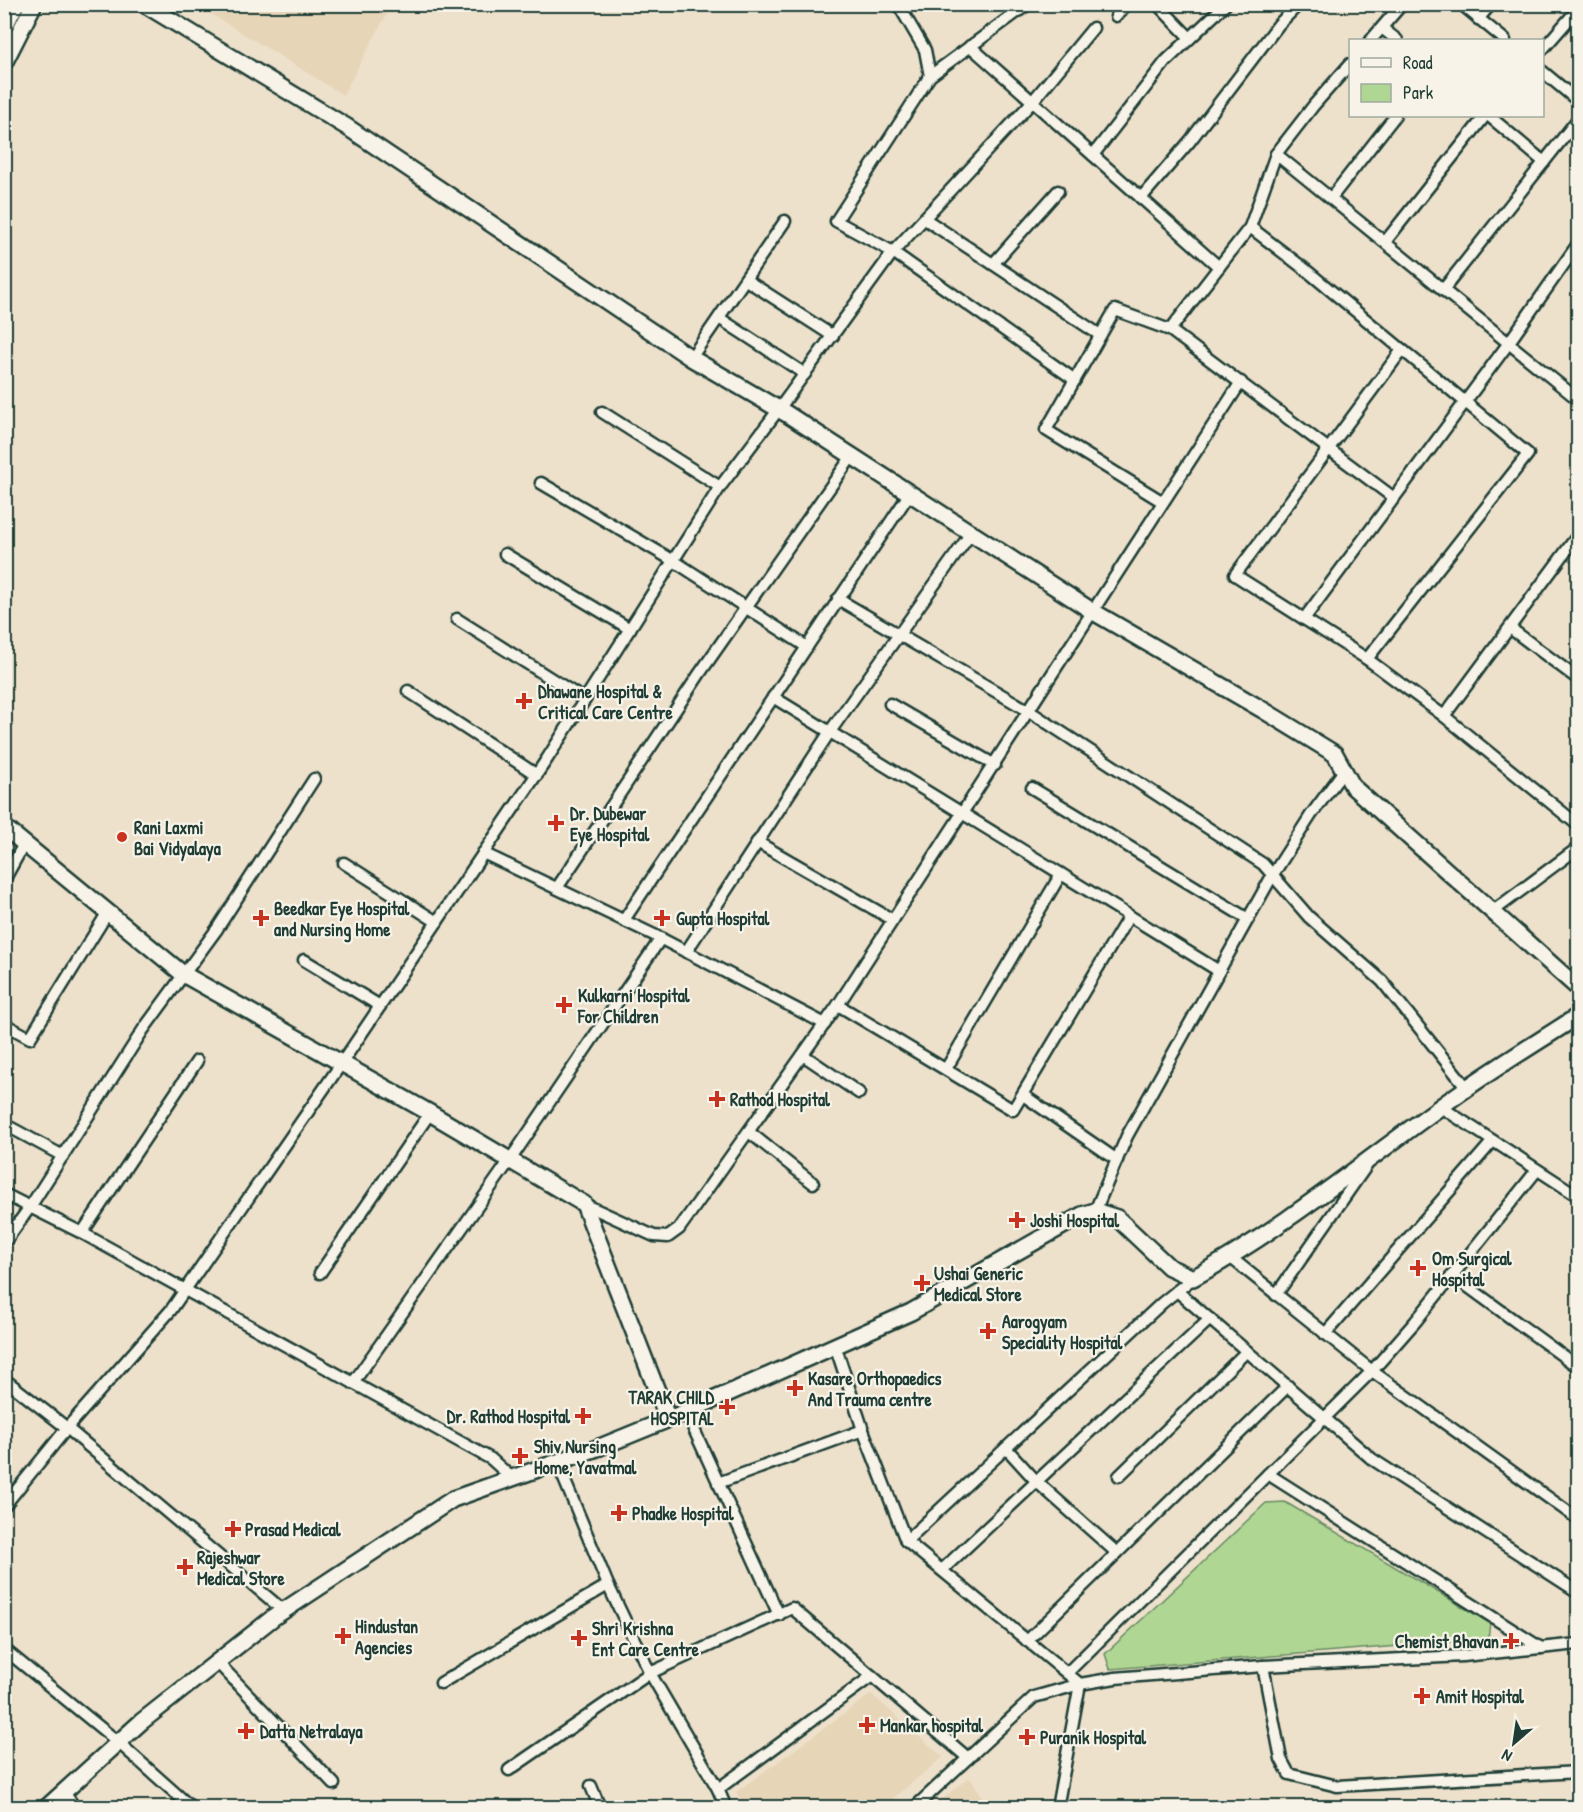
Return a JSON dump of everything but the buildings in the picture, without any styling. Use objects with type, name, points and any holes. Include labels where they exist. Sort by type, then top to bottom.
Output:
[{"type":"street","points":[[4,28],[16,4]]},
{"type":"street","points":[[4,63],[34,4]]},
{"type":"street","points":[[144,4],[347,127],[691,358],[779,409],[1092,611],[1335,754],[1353,788],[1578,988]]},
{"type":"street","points":[[898,4],[925,50],[930,76]]},
{"type":"street","points":[[1028,4],[930,76],[836,221],[893,252],[1075,380]]},
{"type":"street","points":[[1116,16],[1127,4]]},
{"type":"street","points":[[1157,4],[1190,38]]},
{"type":"street","points":[[1093,155],[1166,61],[1226,4]]},
{"type":"street","points":[[1141,198],[1190,141],[1279,24],[1299,4]]},
{"type":"street","points":[[1372,39],[1402,4]]},
{"type":"street","points":[[1461,4],[1504,39]]},
{"type":"street","points":[[1478,18],[1491,4]]},
{"type":"street","points":[[1544,48],[1578,9]]},
{"type":"street","points":[[4,1506],[67,1428],[171,1310],[537,775],[720,487],[893,252],[1032,102],[1093,28]]},
{"type":"street","points":[[1382,28],[1396,39]]},
{"type":"street","points":[[970,46],[1219,267]]},
{"type":"street","points":[[1170,330],[1250,227],[1276,154],[1349,65]]},
{"type":"street","points":[[1544,73],[1578,101]]},
{"type":"street","points":[[1331,198],[1394,117]]},
{"type":"street","points":[[1385,242],[1486,117]]},
{"type":"street","points":[[1488,117],[1544,162]]},
{"type":"street","points":[[1443,290],[1578,119]]},
{"type":"street","points":[[1276,154],[1577,396]]},
{"type":"street","points":[[993,264],[1058,191]]},
{"type":"street","points":[[926,219],[1100,335]]},
{"type":"street","points":[[691,358],[785,221]]},
{"type":"street","points":[[1250,227],[1306,270],[1528,454],[1367,659]]},
{"type":"street","points":[[1304,619],[1509,343],[1578,244]]},
{"type":"street","points":[[746,280],[833,336]]},
{"type":"street","points":[[1163,502],[1046,430],[1115,309],[1170,330],[1394,498]]},
{"type":"street","points":[[719,318],[805,374]]},
{"type":"street","points":[[1402,350],[1234,575],[1367,659],[1444,716],[1578,825]]},
{"type":"street","points":[[4,827],[183,974],[430,1113],[584,1204],[654,1236],[668,1237],[679,1229],[838,1005],[1241,382]]},
{"type":"street","points":[[602,412],[720,487]]},
{"type":"street","points":[[557,888],[852,456]]},
{"type":"street","points":[[541,483],[674,561],[807,647]]},
{"type":"street","points":[[624,920],[910,493]]},
{"type":"street","points":[[686,952],[829,733],[971,533]]},
{"type":"street","points":[[1444,716],[1578,535]]},
{"type":"street","points":[[505,554],[630,629]]},
{"type":"street","points":[[838,599],[1029,711],[1263,864],[1309,917],[1382,981],[1467,1088]]},
{"type":"street","points":[[457,619],[585,700]]},
{"type":"street","points":[[1510,628],[1578,679]]},
{"type":"street","points":[[408,691],[537,775]]},
{"type":"street","points":[[772,697],[1219,971]]},
{"type":"street","points":[[890,704],[995,765]]},
{"type":"street","points":[[1095,1211],[1127,1136],[1272,876],[1311,815],[1343,772]]},
{"type":"street","points":[[4,1242],[30,1207],[143,1030],[216,929],[314,778]]},
{"type":"street","points":[[1032,788],[1248,919]]},
{"type":"street","points":[[758,842],[893,920]]},
{"type":"street","points":[[4,880],[24,844]]},
{"type":"street","points":[[1491,912],[1578,848]]},
{"type":"street","points":[[483,853],[661,938],[825,1024]]},
{"type":"street","points":[[344,863],[437,922]]},
{"type":"street","points":[[946,1069],[1061,874]]},
{"type":"street","points":[[5,1026],[30,1038],[108,912]]},
{"type":"street","points":[[838,1005],[1010,1109],[1015,1108],[1129,916]]},
{"type":"street","points":[[353,1383],[510,1160],[661,938]]},
{"type":"street","points":[[304,960],[380,1006]]},
{"type":"street","points":[[906,1541],[1193,1278],[1230,1257],[1371,1159],[1467,1088],[1578,1016]]},
{"type":"street","points":[[803,1055],[859,1093]]},
{"type":"street","points":[[82,1233],[197,1061]]},
{"type":"street","points":[[1023,1095],[1117,1160]]},
{"type":"street","points":[[1442,1107],[1578,1196]]},
{"type":"street","points":[[320,1273],[430,1113]]},
{"type":"street","points":[[4,1124],[63,1156]]},
{"type":"street","points":[[749,1132],[813,1183]]},
{"type":"street","points":[[1325,1334],[1493,1141]]},
{"type":"street","points":[[1276,1295],[1371,1159]]},
{"type":"street","points":[[1067,1673],[1372,1371],[1537,1170]]},
{"type":"street","points":[[4,1194],[82,1233],[491,1459],[512,1478]]},
{"type":"street","points":[[584,1204],[668,1419]]},
{"type":"street","points":[[46,1808],[141,1722],[284,1611],[453,1499],[686,1412],[911,1312],[1082,1215],[1095,1211],[1118,1218],[1169,1267],[1193,1278]]},
{"type":"street","points":[[1230,1257],[1372,1371],[1578,1519]]},
{"type":"street","points":[[1452,1275],[1578,1367]]},
{"type":"street","points":[[1177,1291],[1372,1459],[1578,1592]]},
{"type":"street","points":[[942,1570],[1210,1319]]},
{"type":"street","points":[[835,1345],[863,1430],[906,1541],[1080,1684]]},
{"type":"street","points":[[1119,1476],[1247,1351]]},
{"type":"street","points":[[4,1379],[67,1428],[284,1611]]},
{"type":"street","points":[[1027,1641],[1288,1386]]},
{"type":"street","points":[[686,1412],[779,1615]]},
{"type":"street","points":[[718,1483],[863,1430]]},
{"type":"street","points":[[1006,1448],[1037,1482],[1117,1553]]},
{"type":"street","points":[[557,1462],[608,1585],[650,1674],[718,1789],[726,1808]]},
{"type":"street","points":[[1268,1474],[1541,1648]]},
{"type":"street","points":[[441,1683],[608,1585]]},
{"type":"street","points":[[509,1770],[650,1674],[792,1608],[968,1758]]},
{"type":"street","points":[[914,1808],[1034,1697],[1080,1684],[1115,1678],[1263,1666],[1463,1656],[1578,1644]]},
{"type":"street","points":[[4,1649],[118,1742],[192,1808]]},
{"type":"street","points":[[217,1662],[334,1784]]},
{"type":"street","points":[[1263,1666],[1281,1759],[1289,1774],[1337,1786],[1578,1772]]},
{"type":"street","points":[[718,1789],[872,1676]]},
{"type":"street","points":[[1057,1808],[1080,1684]]},
{"type":"street","points":[[591,1786],[600,1808]]},
{"type":"street","points":[[64,1792],[75,1808]]},
{"type":"shaded area","points":[[386,4],[387,14],[343,95],[199,5]]},
{"type":"shaded area","name":"Mankar hospital","points":[[871,1694],[943,1757],[883,1807],[744,1807],[736,1792]]},
{"type":"shaded area","points":[[969,1777],[990,1807],[933,1807]]},
{"type":"green space","points":[[1285,1502],[1490,1623],[1488,1639],[1110,1669],[1105,1654],[1266,1503]]},
{"type":"place","name":"Dhawane Hospital & Critical Care Centre","points":[[524,701]]},
{"type":"place","name":"Dr. Dubewar Eye Hospital","points":[[556,823]]},
{"type":"place","name":"Rani Laxmi Bai Vidyalaya","points":[[122,837]]},
{"type":"place","name":"Beedkar Eye Hospital and Nursing Home","points":[[261,918]]},
{"type":"place","name":"Gupta Hospital","points":[[662,918]]},
{"type":"place","name":"Kulkarni Hospital For Children","points":[[564,1005]]},
{"type":"place","name":"Rathod Hospital","points":[[717,1099]]},
{"type":"place","name":"Joshi Hospital","points":[[1017,1220]]},
{"type":"place","name":"Om Surgical Hospital","points":[[1418,1268]]},
{"type":"place","name":"Ushai Generic Medical Store","points":[[922,1283]]},
{"type":"place","name":"Aarogyam Speciality Hospital","points":[[988,1331]]},
{"type":"place","name":"Kasare Orthopaedics And Trauma centre","points":[[795,1388]]},
{"type":"place","name":"TARAK CHILD HOSPITAL","points":[[727,1407]]},
{"type":"place","name":"Dr. Rathod Hospital","points":[[583,1416]]},
{"type":"place","name":"Shiv Nursing Home, Yavatmal","points":[[520,1456]]},
{"type":"place","name":"Phadke Hospital","points":[[619,1513]]},
{"type":"place","name":"Prasad Medical","points":[[233,1529]]},
{"type":"place","name":"Rajeshwar Medical Store","points":[[185,1567]]},
{"type":"place","name":"Hindustan Agencies","points":[[343,1636]]},
{"type":"place","name":"Shri Krishna Ent Care Centre","points":[[579,1638]]},
{"type":"place","name":"Chemist Bhavan","points":[[1511,1641]]},
{"type":"place","name":"Amit Hospital","points":[[1422,1696]]},
{"type":"place","name":"Mankar hospital","points":[[867,1725]]},
{"type":"place","name":"Datta Netralaya","points":[[246,1731]]},
{"type":"place","name":"Puranik Hospital","points":[[1027,1737]]}]
